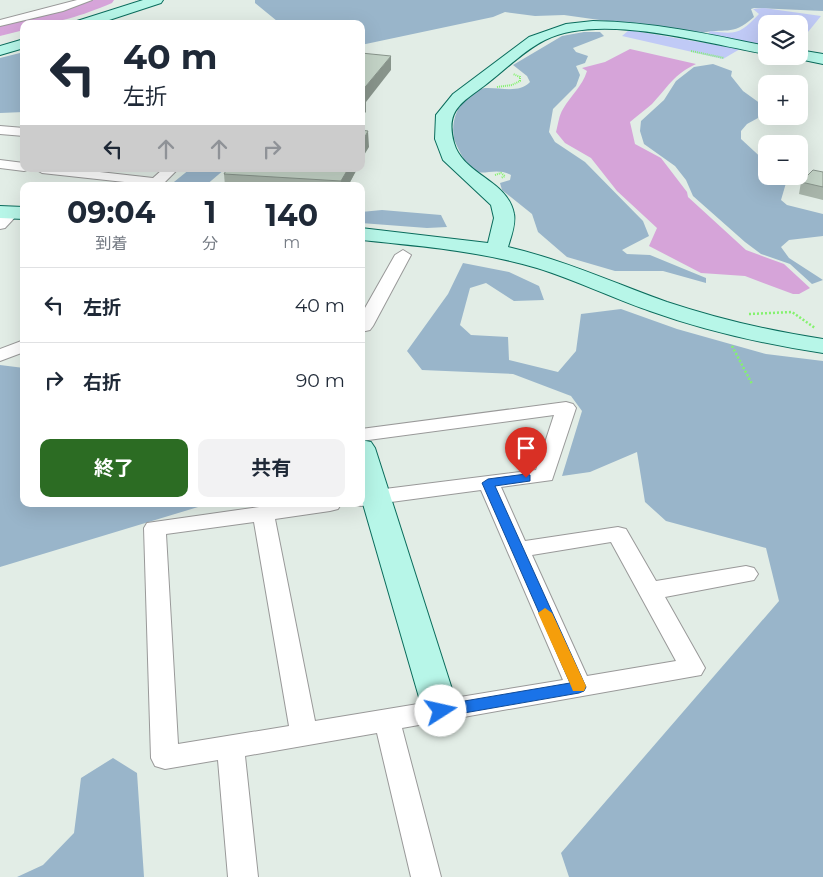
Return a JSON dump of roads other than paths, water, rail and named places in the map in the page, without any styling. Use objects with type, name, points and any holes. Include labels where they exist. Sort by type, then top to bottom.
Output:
[{"type":"street","points":[[0,23],[25,18],[87,0]]},
{"type":"street","points":[[78,20],[139,0]]},
{"type":"street","points":[[94,20],[156,0]]},
{"type":"street","points":[[25,18],[6,13],[39,3]]},
{"type":"street","points":[[496,251],[504,214],[501,207],[492,194],[464,172],[452,159],[442,129],[442,122],[448,108],[473,86],[540,38],[576,28],[634,28],[758,49]]},
{"type":"street","points":[[0,45],[20,38]]},
{"type":"street","points":[[0,51],[20,44]]},
{"type":"street","points":[[808,56],[823,59]]},
{"type":"street","points":[[0,130],[20,132]]},
{"type":"street","points":[[0,164],[20,166]]},
{"type":"street","points":[[74,172],[141,182]]},
{"type":"street","points":[[156,182],[168,172]]},
{"type":"street","points":[[365,234],[425,240],[496,251],[581,275],[671,311],[720,326],[762,336],[823,346]]},
{"type":"street","points":[[365,324],[403,255]]},
{"type":"street","points":[[0,356],[20,347]]},
{"type":"street","points":[[365,434],[566,408],[545,476],[369,498]]},
{"type":"street","points":[[365,473],[369,498],[441,711]]},
{"type":"street","points":[[488,483],[516,550],[579,687]]},
{"type":"street","points":[[308,507],[155,528],[165,758],[692,668],[618,534],[516,550]]},
{"type":"street","points":[[263,513],[304,734]]},
{"type":"street","points":[[649,591],[746,574]]},
{"type":"street","points":[[387,720],[426,877]]},
{"type":"street","points":[[230,747],[244,877]]},
{"type":"waterway","points":[[45,20],[75,12],[106,0]]},
{"type":"waterway","points":[[0,31],[20,26]]}]
